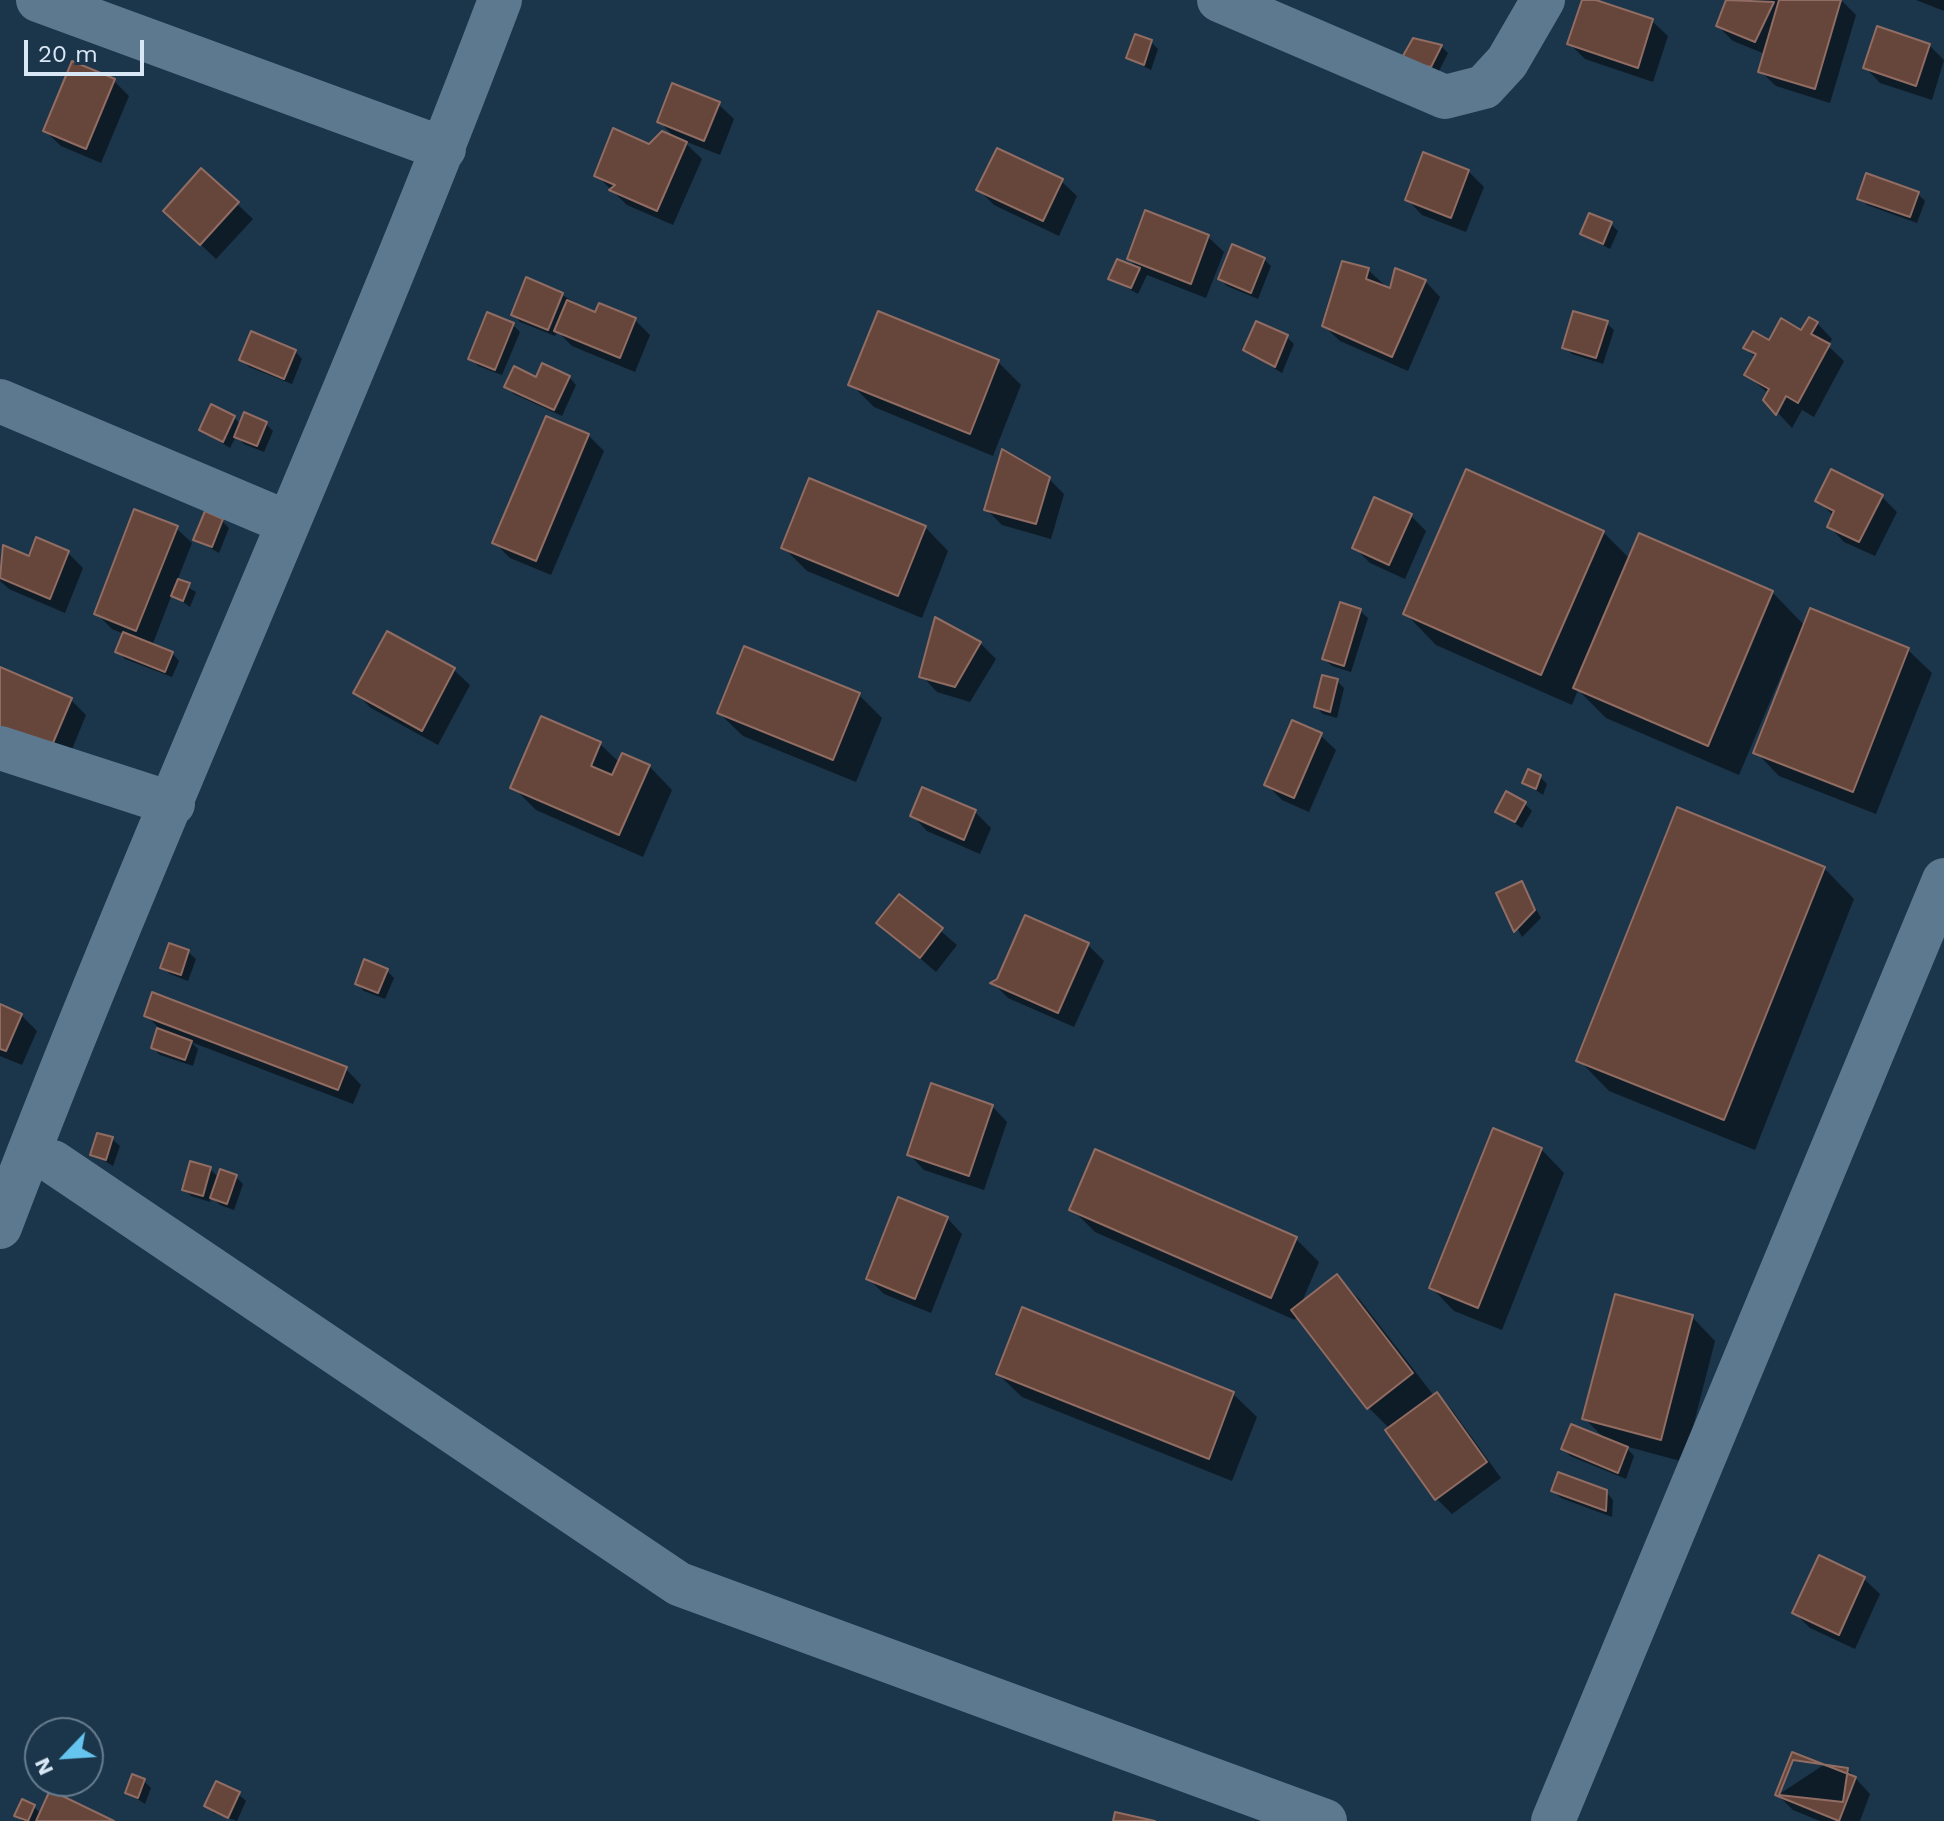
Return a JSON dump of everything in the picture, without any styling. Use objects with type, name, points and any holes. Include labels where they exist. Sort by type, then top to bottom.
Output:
[{"type":"street","points":[[38,0],[444,149]]},
{"type":"street","points":[[0,1227],[27,1153],[173,804],[286,522],[444,149],[500,0]]},
{"type":"street","points":[[1219,0],[1445,97],[1484,87],[1507,62],[1543,0]]},
{"type":"street","points":[[0,401],[286,522]]},
{"type":"street","points":[[0,748],[173,804]]},
{"type":"street","points":[[1553,1821],[1944,880]]},
{"type":"street","points":[[27,1153],[679,1584],[1325,1821]]},
{"type":"building","points":[[1582,0],[1596,0],[1653,19],[1638,68],[1567,44]]},
{"type":"building","points":[[1726,0],[1774,2],[1755,42],[1716,26]]},
{"type":"building","points":[[1779,0],[1841,0],[1815,89],[1758,72]]},
{"type":"building","points":[[1877,26],[1930,44],[1916,86],[1863,68]]},
{"type":"building","points":[[1135,34],[1152,40],[1144,65],[1126,58]]},
{"type":"building","points":[[1413,38],[1442,45],[1431,67],[1400,61]]},
{"type":"building","points":[[72,61],[115,79],[86,149],[43,131]]},
{"type":"building","points":[[672,83],[720,102],[704,141],[657,122]]},
{"type":"building","points":[[613,128],[649,144],[662,131],[687,142],[657,211],[609,190],[615,185],[594,176]]},
{"type":"building","points":[[997,148],[1063,179],[1043,221],[976,190]]},
{"type":"building","points":[[1423,152],[1469,170],[1451,218],[1405,200]]},
{"type":"building","points":[[201,168],[239,202],[200,245],[163,211]]},
{"type":"building","points":[[1866,173],[1919,192],[1910,217],[1857,199]]},
{"type":"building","points":[[1145,210],[1209,235],[1191,284],[1127,259]]},
{"type":"building","points":[[1589,213],[1612,222],[1603,244],[1580,234]]},
{"type":"building","points":[[1232,244],[1265,258],[1251,293],[1218,279]]},
{"type":"building","points":[[1117,259],[1140,268],[1131,288],[1108,279]]},
{"type":"building","points":[[1342,261],[1369,268],[1366,279],[1390,288],[1395,268],[1426,280],[1392,357],[1322,326]]},
{"type":"building","points":[[526,277],[563,293],[548,330],[511,315]]},
{"type":"building","points":[[567,300],[595,312],[599,303],[636,318],[620,358],[554,331]]},
{"type":"building","points":[[878,311],[999,360],[970,434],[848,385]]},
{"type":"building","points":[[1573,311],[1608,321],[1596,358],[1562,348]]},
{"type":"building","points":[[487,312],[514,323],[495,370],[468,359]]},
{"type":"building","points":[[1809,317],[1818,322],[1811,334],[1830,344],[1798,403],[1786,396],[1776,415],[1763,400],[1769,389],[1744,375],[1756,354],[1743,348],[1753,331],[1769,340],[1781,318],[1801,330]]},
{"type":"building","points":[[1256,321],[1288,335],[1275,367],[1243,350]]},
{"type":"building","points":[[251,331],[296,350],[284,379],[239,360]]},
{"type":"building","points":[[542,363],[570,376],[554,410],[504,387],[514,366],[536,377]]},
{"type":"building","points":[[211,404],[235,416],[223,442],[199,430]]},
{"type":"building","points":[[244,412],[267,422],[257,446],[234,437]]},
{"type":"building","points":[[546,416],[589,434],[536,561],[492,543]]},
{"type":"building","points":[[1002,449],[1050,477],[1036,524],[984,510]]},
{"type":"building","points":[[1466,469],[1604,531],[1541,675],[1403,614]]},
{"type":"building","points":[[1831,469],[1883,495],[1859,542],[1827,527],[1834,511],[1815,501]]},
{"type":"building","points":[[809,478],[926,526],[898,596],[781,548]]},
{"type":"building","points":[[1374,497],[1412,514],[1389,565],[1352,548]]},
{"type":"building","points":[[134,509],[178,526],[136,631],[94,614]]},
{"type":"building","points":[[205,511],[223,519],[212,547],[193,540]]},
{"type":"building","points":[[1639,533],[1773,591],[1708,746],[1573,688]]},
{"type":"building","points":[[36,537],[69,551],[50,599],[0,578],[3,545],[29,556]]},
{"type":"building","points":[[178,579],[190,583],[183,601],[171,596]]},
{"type":"building","points":[[1340,602],[1361,609],[1344,666],[1322,659]]},
{"type":"building","points":[[1810,608],[1909,648],[1853,792],[1753,753]]},
{"type":"building","points":[[935,617],[981,642],[955,687],[919,677]]},
{"type":"building","points":[[387,631],[455,668],[422,731],[353,693]]},
{"type":"building","points":[[123,632],[173,652],[165,672],[115,652]]},
{"type":"building","points":[[744,646],[860,693],[833,760],[717,713]]},
{"type":"building","points":[[0,667],[72,698],[50,750],[0,728]]},
{"type":"building","points":[[1322,675],[1338,679],[1330,712],[1314,707]]},
{"type":"building","points":[[541,716],[601,742],[591,766],[612,775],[622,753],[650,765],[619,835],[510,788]]},
{"type":"building","points":[[1292,720],[1322,733],[1294,798],[1264,785]]},
{"type":"building","points":[[1528,769],[1541,775],[1536,789],[1522,783]]},
{"type":"building","points":[[922,787],[976,810],[964,840],[910,816]]},
{"type":"building","points":[[1506,791],[1526,802],[1515,822],[1495,812]]},
{"type":"building","points":[[1677,807],[1825,867],[1724,1120],[1576,1061]]},
{"type":"building","points":[[1522,881],[1535,910],[1514,932],[1496,893]]},
{"type":"building","points":[[899,894],[943,928],[920,958],[876,923]]},
{"type":"building","points":[[1025,915],[1089,943],[1058,1013],[990,983],[997,979]]},
{"type":"building","points":[[169,943],[189,950],[181,975],[160,968]]},
{"type":"building","points":[[364,959],[388,969],[378,993],[355,984]]},
{"type":"building","points":[[152,992],[347,1067],[338,1090],[144,1016]]},
{"type":"building","points":[[0,1004],[22,1014],[6,1051],[0,1049]]},
{"type":"building","points":[[157,1028],[192,1041],[185,1060],[151,1048]]},
{"type":"building","points":[[931,1083],[993,1105],[969,1176],[907,1155]]},
{"type":"building","points":[[1493,1128],[1542,1148],[1478,1308],[1429,1288]]},
{"type":"building","points":[[97,1133],[113,1137],[106,1160],[90,1155]]},
{"type":"building","points":[[1095,1149],[1297,1237],[1271,1298],[1069,1210]]},
{"type":"building","points":[[190,1161],[211,1167],[203,1196],[182,1190]]},
{"type":"building","points":[[220,1169],[237,1175],[227,1204],[210,1198]]},
{"type":"building","points":[[898,1197],[948,1217],[915,1299],[866,1279]]},
{"type":"building","points":[[1337,1274],[1413,1373],[1367,1409],[1291,1310]]},
{"type":"building","points":[[1615,1294],[1693,1315],[1661,1440],[1582,1419]]},
{"type":"building","points":[[1022,1307],[1234,1392],[1209,1459],[996,1374]]},
{"type":"building","points":[[1437,1392],[1487,1462],[1435,1500],[1385,1430]]},
{"type":"building","points":[[1571,1424],[1628,1447],[1618,1473],[1561,1449]]},
{"type":"building","points":[[1558,1472],[1607,1490],[1606,1511],[1551,1491]]},
{"type":"building","points":[[1819,1555],[1865,1577],[1839,1635],[1792,1613]]},
{"type":"building","points":[[1792,1752],[1856,1777],[1839,1821],[1775,1795]]},
{"type":"building","points":[[1793,1760],[1848,1768],[1843,1802],[1779,1795]]},
{"type":"building","points":[[132,1774],[145,1779],[138,1798],[125,1793]]},
{"type":"building","points":[[216,1781],[240,1792],[228,1818],[204,1806]]},
{"type":"building","points":[[47,1797],[64,1797],[114,1821],[36,1821]]},
{"type":"building","points":[[22,1799],[35,1805],[28,1821],[14,1816]]},
{"type":"building","points":[[1115,1812],[1155,1821],[1113,1821]]}]
